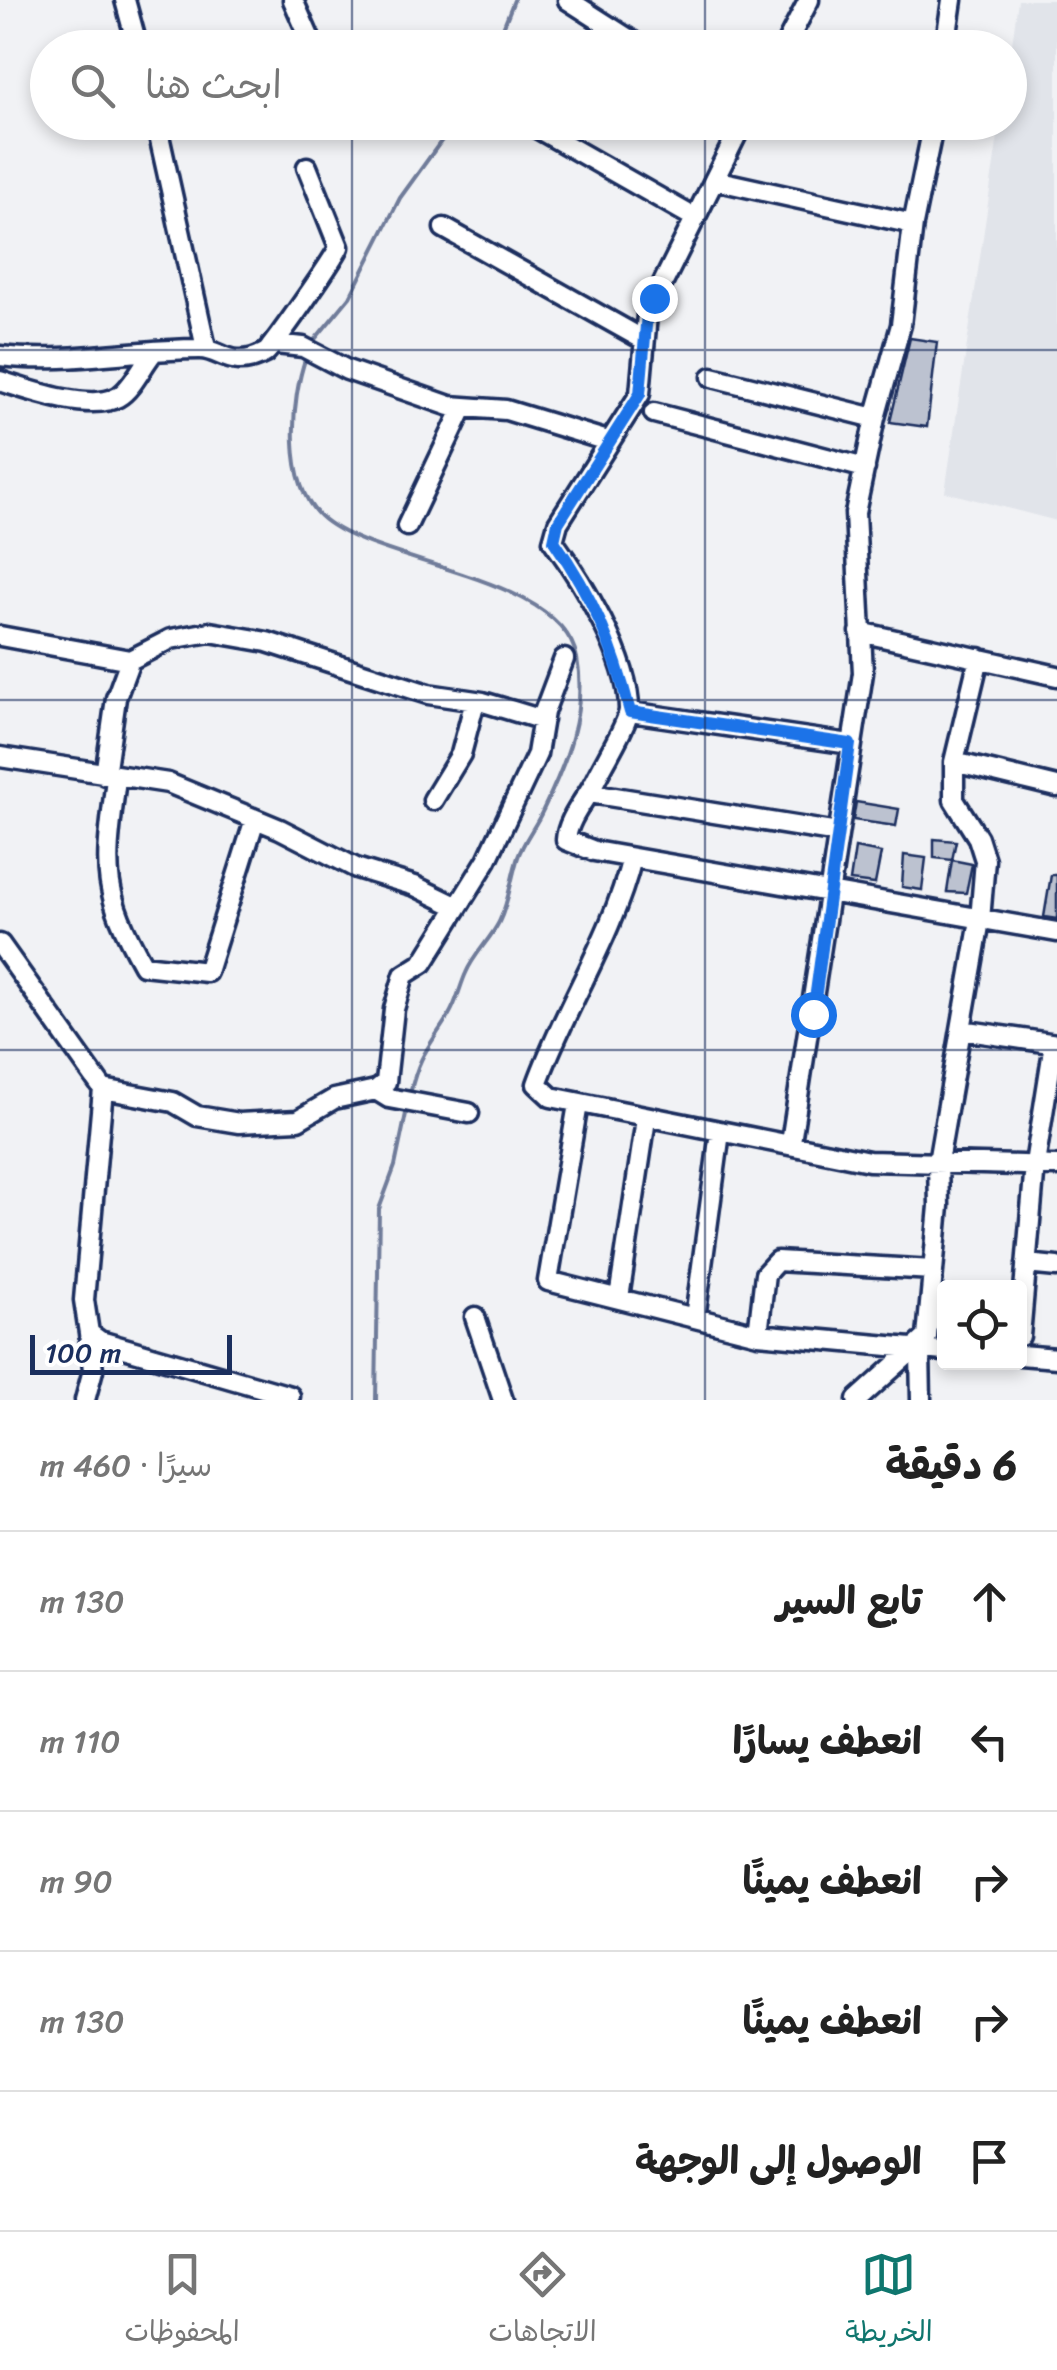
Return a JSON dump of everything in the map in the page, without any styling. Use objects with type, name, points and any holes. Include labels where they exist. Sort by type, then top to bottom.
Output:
[{"type":"street","points":[[125,0],[133,30]]},
{"type":"street","points":[[292,0],[306,30]]},
{"type":"street","points":[[568,0],[615,30]]},
{"type":"street","points":[[793,30],[808,0]]},
{"type":"street","points":[[948,30],[952,0]]},
{"type":"street","points":[[160,140],[206,348]]},
{"type":"street","points":[[558,140],[695,218]]},
{"type":"street","points":[[734,140],[647,314],[640,394],[558,523],[554,541],[589,592],[618,664],[630,712],[590,793],[567,828],[566,840],[632,858],[1057,932]]},
{"type":"street","points":[[791,1142],[863,673],[855,513],[875,418],[901,325],[913,224],[930,140]]},
{"type":"street","points":[[0,356],[38,360],[206,348],[227,360],[262,355],[276,344],[340,247],[308,166]]},
{"type":"street","points":[[714,180],[913,224]]},
{"type":"street","points":[[444,228],[644,340]]},
{"type":"street","points":[[276,344],[303,346],[346,370],[463,408],[506,410],[608,442]]},
{"type":"street","points":[[0,381],[47,396],[110,400],[121,396],[152,354]]},
{"type":"street","points":[[712,378],[875,418]]},
{"type":"street","points":[[407,526],[463,408]]},
{"type":"street","points":[[654,413],[864,468]]},
{"type":"street","points":[[0,636],[130,660],[171,639],[210,632],[267,642],[428,694],[475,701],[543,720]]},
{"type":"street","points":[[860,632],[1057,676]]},
{"type":"street","points":[[856,1400],[927,1338],[940,1206],[938,1162],[980,920],[985,860],[978,838],[954,800],[954,762],[978,658]]},
{"type":"street","points":[[0,944],[9,973],[103,1089],[173,1102],[197,1116],[239,1123],[298,1120],[334,1099],[376,1090],[386,1082],[394,1009],[404,975],[422,963],[487,860],[537,754],[543,720],[564,659]]},
{"type":"street","points":[[130,660],[116,698],[105,877],[118,921],[143,966],[207,972],[254,819]]},
{"type":"street","points":[[434,800],[461,754],[475,701]]},
{"type":"street","points":[[630,712],[850,744]]},
{"type":"street","points":[[0,757],[168,783],[356,868],[415,886],[456,906]]},
{"type":"street","points":[[954,762],[1057,788]]},
{"type":"street","points":[[590,793],[838,833]]},
{"type":"street","points":[[632,858],[621,902],[550,1046],[538,1084],[552,1097],[760,1142],[791,1142],[869,1161],[1057,1166]]},
{"type":"street","points":[[962,1030],[1056,1044],[1035,1164],[1025,1280]]},
{"type":"street","points":[[86,1400],[93,1370],[84,1300],[103,1089]]},
{"type":"street","points":[[376,1090],[390,1098],[469,1113]]},
{"type":"street","points":[[578,1104],[548,1280],[758,1334],[937,1350]]},
{"type":"street","points":[[620,1298],[646,1119]]},
{"type":"street","points":[[695,1318],[720,1132]]},
{"type":"street","points":[[758,1334],[765,1274],[778,1261],[933,1270]]},
{"type":"street","points":[[1026,1264],[1057,1267]]},
{"type":"street","points":[[475,1317],[503,1400]]},
{"type":"street","points":[[89,1333],[100,1342],[290,1396]]},
{"type":"street","points":[[914,1347],[920,1351],[923,1367],[921,1400]]},
{"type":"street","points":[[1027,1356],[1057,1358]]},
{"type":"shaded area","points":[[1018,0],[1057,0],[1057,521],[945,492],[997,140],[1027,140],[1027,30],[1014,30]]},
{"type":"building","points":[[910,338],[937,342],[927,427],[890,422]]},
{"type":"building","points":[[856,802],[899,809],[896,826],[853,820]]},
{"type":"building","points":[[934,839],[956,841],[952,860],[934,858]]},
{"type":"building","points":[[855,848],[881,853],[875,884],[850,881]]},
{"type":"building","points":[[904,855],[926,858],[922,890],[902,887]]},
{"type":"building","points":[[952,860],[972,864],[966,893],[947,892]]},
{"type":"building","points":[[1051,875],[1057,875],[1057,919],[1044,917]]},
{"type":"waterway","points":[[502,30],[514,0]]},
{"type":"waterway","points":[[311,344],[350,297],[400,198],[442,140]]},
{"type":"waterway","points":[[306,357],[297,395],[294,440],[301,483],[320,516],[346,533],[503,589],[538,607],[564,630],[577,658],[577,717],[559,774],[521,851],[499,922],[469,966],[452,1010],[421,1060],[410,1094]]},
{"type":"waterway","points":[[376,1400],[379,1209],[395,1166],[407,1109]]},
{"type":"route","points":[[654,298],[647,314],[640,394],[578,488],[558,523],[554,541],[589,592],[618,664],[630,712],[850,744],[813,1014]]}]
